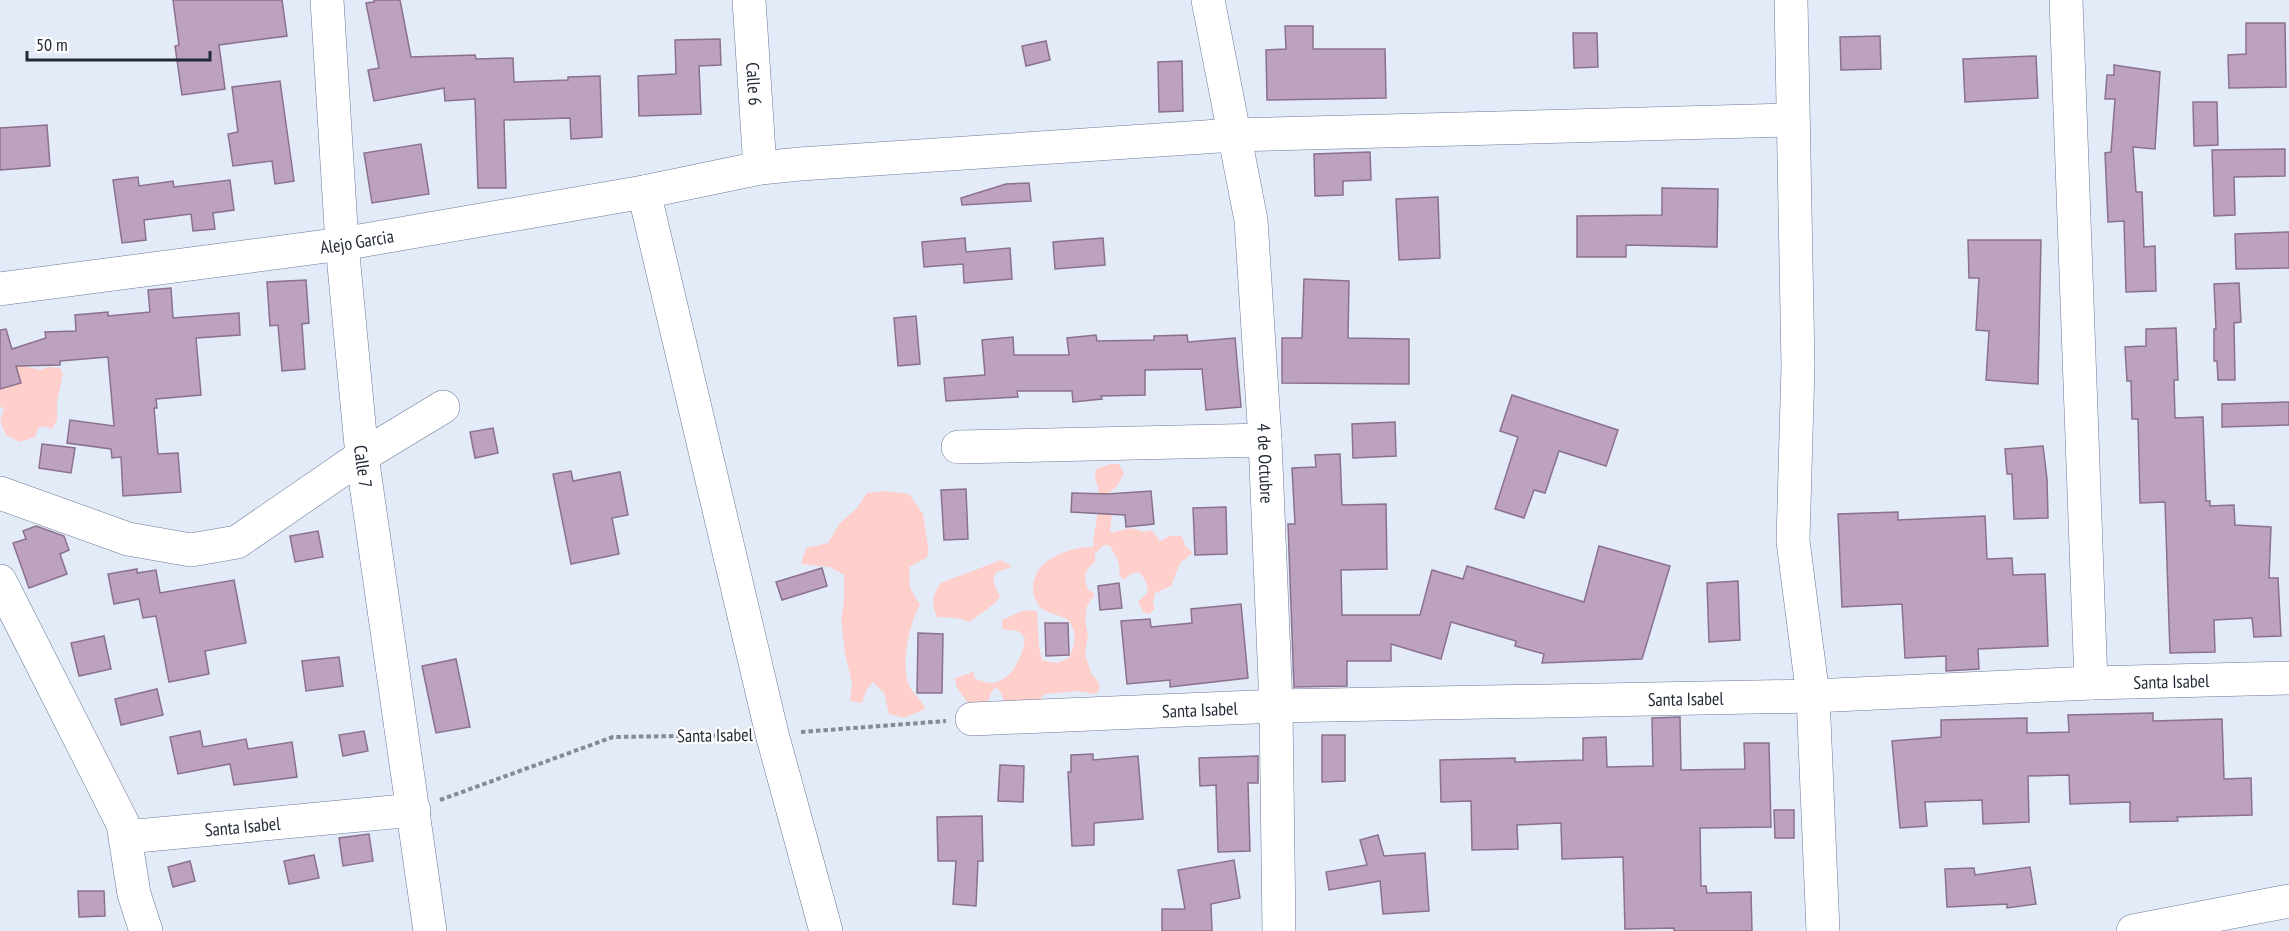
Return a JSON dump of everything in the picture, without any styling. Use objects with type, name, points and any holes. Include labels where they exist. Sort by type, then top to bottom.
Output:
[{"type":"street","name":"Calle 7","points":[[327,0],[342,244],[362,456],[430,931]]},
{"type":"street","name":"Calle 6","points":[[749,0],[760,168]]},
{"type":"street","name":"4 de Octubre","points":[[1208,0],[1251,220],[1265,440],[1276,706],[1279,931]]},
{"type":"street","points":[[1791,0],[1798,366],[1793,541],[1813,696],[1822,931]]},
{"type":"street","points":[[2066,0],[2091,683]]},
{"type":"street","name":"Alejo Garcia","points":[[0,289],[342,244],[644,192],[760,168],[1234,135],[1793,120]]},
{"type":"street","points":[[644,192],[772,734],[826,931]]},
{"type":"street","points":[[0,493],[128,539],[192,550],[237,542],[362,456],[443,407]]},
{"type":"street","points":[[958,447],[1265,440]]},
{"type":"street","points":[[0,581],[123,824],[134,894],[146,931]]},
{"type":"street","name":"Santa Isabel","points":[[972,719],[1276,706],[1813,696],[2091,683],[2289,678]]},
{"type":"street","name":"Santa Isabel","points":[[126,837],[414,810]]},
{"type":"street","points":[[2133,931],[2289,901]]},
{"type":"path","name":"Santa Isabel","points":[[414,810],[613,737],[772,734],[972,719]]},
{"type":"shaded area","points":[[19,365],[40,370],[48,367],[60,368],[63,373],[57,402],[57,420],[52,429],[43,426],[38,428],[35,437],[20,442],[6,435],[0,421],[4,409],[0,406],[0,384]]},
{"type":"shaded area","points":[[1119,464],[1124,473],[1118,485],[1109,493],[1108,502],[1112,512],[1110,533],[1131,528],[1144,532],[1151,530],[1159,542],[1169,536],[1182,536],[1185,546],[1193,553],[1180,563],[1171,586],[1155,593],[1153,603],[1155,609],[1149,614],[1143,612],[1138,602],[1148,592],[1139,572],[1130,574],[1124,580],[1119,573],[1118,562],[1110,546],[1104,545],[1095,554],[1095,562],[1086,575],[1088,590],[1095,594],[1087,606],[1085,621],[1088,635],[1085,654],[1091,673],[1099,683],[1100,688],[1096,694],[1075,691],[1045,694],[1041,697],[1041,702],[1007,706],[998,688],[993,689],[985,708],[970,706],[957,688],[955,678],[973,672],[976,680],[991,683],[998,681],[1010,673],[1022,652],[1025,638],[1018,631],[1002,629],[1002,620],[1028,610],[1037,612],[1042,660],[1057,663],[1069,658],[1074,643],[1072,626],[1065,618],[1039,606],[1033,589],[1035,578],[1040,568],[1048,560],[1059,554],[1093,547],[1099,503],[1095,472],[1096,469]]},
{"type":"shaded area","points":[[886,491],[909,494],[923,514],[929,553],[926,558],[909,567],[910,588],[920,605],[909,634],[906,657],[910,687],[925,709],[904,718],[889,714],[884,693],[873,682],[867,689],[862,703],[850,701],[852,683],[841,620],[844,575],[830,567],[801,564],[806,548],[828,543],[840,523],[856,509],[867,493]]},
{"type":"shaded area","points":[[1001,560],[1012,567],[996,572],[993,581],[1000,597],[994,604],[970,622],[956,618],[937,617],[933,599],[941,583]]},
{"type":"building","points":[[173,0],[282,0],[287,36],[219,45],[225,89],[182,95],[175,46],[179,45]]},
{"type":"building","points":[[374,0],[400,0],[411,57],[475,55],[476,59],[513,58],[514,82],[600,76],[602,137],[571,139],[570,118],[504,120],[506,188],[478,188],[475,99],[445,101],[444,88],[374,101],[368,70],[379,68],[366,3],[374,2]]},
{"type":"building","points":[[2246,23],[2285,23],[2286,87],[2229,88],[2228,55],[2246,54]]},
{"type":"building","points":[[1285,26],[1313,26],[1313,49],[1385,49],[1386,98],[1267,100],[1266,50],[1286,49]]},
{"type":"building","points":[[1573,33],[1597,33],[1598,67],[1574,68]]},
{"type":"building","points":[[1880,36],[1881,69],[1841,70],[1840,37]]},
{"type":"building","points":[[720,39],[721,65],[699,66],[701,114],[639,116],[638,76],[676,74],[675,40]]},
{"type":"building","points":[[1046,41],[1050,60],[1026,66],[1022,46]]},
{"type":"building","points":[[2036,56],[2038,98],[1965,102],[1963,59]]},
{"type":"building","points":[[1182,61],[1183,111],[1159,112],[1158,62]]},
{"type":"building","points":[[2114,65],[2160,72],[2155,149],[2133,147],[2136,192],[2142,192],[2144,247],[2155,246],[2156,291],[2126,292],[2124,221],[2108,222],[2105,153],[2111,152],[2115,99],[2105,99],[2107,75],[2114,75]]},
{"type":"building","points":[[280,81],[294,181],[275,184],[272,161],[233,166],[228,134],[238,132],[232,87]]},
{"type":"building","points":[[2193,102],[2217,102],[2218,145],[2194,146]]},
{"type":"building","points":[[47,125],[50,166],[0,170],[0,128]]},
{"type":"building","points":[[421,144],[429,194],[372,203],[364,153]]},
{"type":"building","points":[[2285,149],[2285,176],[2234,177],[2235,215],[2214,216],[2212,150]]},
{"type":"building","points":[[1370,152],[1371,180],[1343,181],[1343,195],[1315,196],[1314,154]]},
{"type":"building","points":[[138,177],[139,186],[173,181],[174,187],[230,180],[234,210],[213,213],[215,229],[193,231],[191,214],[144,220],[146,240],[122,243],[113,180]]},
{"type":"building","points":[[1029,183],[1031,201],[962,205],[961,198],[1006,184]]},
{"type":"building","points":[[1662,188],[1718,189],[1717,247],[1626,245],[1626,257],[1577,257],[1577,216],[1662,215]]},
{"type":"building","points":[[1438,197],[1440,258],[1399,260],[1396,199]]},
{"type":"building","points":[[2289,232],[2289,268],[2236,269],[2235,234]]},
{"type":"building","points":[[965,238],[966,252],[1010,248],[1012,279],[964,283],[963,264],[924,267],[922,242]]},
{"type":"building","points":[[1103,238],[1105,265],[1055,269],[1053,242]]},
{"type":"building","points":[[1968,240],[2041,240],[2038,384],[1986,380],[1989,331],[1976,330],[1979,278],[1969,278]]},
{"type":"building","points":[[1304,279],[1349,281],[1348,338],[1409,339],[1409,384],[1282,383],[1282,338],[1302,338]]},
{"type":"building","points":[[306,280],[309,323],[302,324],[305,369],[282,371],[278,325],[270,326],[267,282]]},
{"type":"building","points":[[2239,283],[2241,322],[2234,323],[2235,380],[2218,380],[2217,361],[2214,361],[2214,329],[2216,329],[2214,284]]},
{"type":"building","points":[[171,288],[173,318],[239,313],[240,335],[196,338],[201,395],[156,399],[157,408],[154,408],[158,454],[178,453],[181,492],[123,496],[121,457],[112,458],[111,449],[67,443],[70,420],[114,426],[108,357],[60,361],[60,365],[16,366],[21,383],[0,389],[0,330],[6,329],[12,349],[46,338],[45,332],[76,331],[75,315],[108,312],[108,316],[150,312],[148,290]]},
{"type":"building","points":[[916,316],[920,364],[898,366],[894,318]]},
{"type":"building","points":[[2176,328],[2178,380],[2174,380],[2175,418],[2203,417],[2206,501],[2210,501],[2210,506],[2234,505],[2235,525],[2271,527],[2269,578],[2278,578],[2281,636],[2254,637],[2252,618],[2214,620],[2215,652],[2170,653],[2165,502],[2140,503],[2138,419],[2132,419],[2131,381],[2127,381],[2125,347],[2146,346],[2146,329]]},
{"type":"building","points":[[1096,335],[1097,341],[1154,340],[1154,336],[1187,335],[1188,342],[1235,338],[1241,407],[1206,410],[1202,369],[1145,370],[1145,395],[1101,396],[1102,399],[1073,402],[1072,391],[1017,391],[1018,397],[946,401],[944,378],[985,375],[982,340],[1013,337],[1014,355],[1069,355],[1067,338]]},
{"type":"building","points":[[1512,395],[1618,430],[1606,466],[1559,451],[1545,493],[1534,490],[1524,518],[1495,509],[1518,437],[1500,431]]},
{"type":"building","points":[[2289,402],[2289,425],[2222,427],[2222,404]]},
{"type":"building","points":[[1395,422],[1396,456],[1353,458],[1352,424]]},
{"type":"building","points":[[493,428],[498,453],[475,458],[470,432]]},
{"type":"building","points":[[42,444],[75,448],[71,473],[39,468]]},
{"type":"building","points":[[2043,446],[2048,518],[2014,519],[2012,474],[2007,474],[2005,449]]},
{"type":"building","points":[[1340,454],[1342,505],[1386,504],[1387,569],[1341,570],[1342,615],[1420,615],[1432,570],[1463,579],[1467,566],[1584,602],[1599,546],[1670,566],[1642,659],[1542,663],[1544,654],[1515,646],[1516,641],[1451,622],[1441,659],[1391,644],[1391,661],[1347,661],[1347,686],[1294,687],[1288,524],[1295,524],[1292,468],[1316,467],[1315,455]]},
{"type":"building","points":[[571,471],[573,481],[620,472],[628,515],[612,518],[619,554],[571,564],[553,474]]},
{"type":"building","points":[[966,489],[968,539],[944,540],[941,490]]},
{"type":"building","points":[[1151,491],[1154,524],[1126,527],[1125,515],[1071,512],[1072,493],[1108,494]]},
{"type":"building","points":[[1226,507],[1227,554],[1195,555],[1193,508]]},
{"type":"building","points":[[1898,512],[1898,520],[1985,516],[1987,559],[2012,558],[2013,575],[2045,574],[2048,646],[1978,649],[1979,669],[1946,671],[1946,656],[1905,658],[1902,604],[1842,607],[1838,514]]},
{"type":"building","points":[[36,526],[64,536],[69,550],[60,554],[67,574],[29,588],[13,543],[26,539],[23,531]]},
{"type":"building","points":[[318,531],[323,557],[295,562],[290,536]]},
{"type":"building","points":[[822,568],[827,586],[782,600],[776,582]]},
{"type":"building","points":[[137,569],[137,573],[156,570],[160,593],[234,580],[246,643],[205,651],[209,674],[169,682],[156,616],[143,618],[139,599],[114,604],[108,574]]},
{"type":"building","points":[[1738,581],[1740,640],[1709,642],[1707,583]]},
{"type":"building","points":[[1119,583],[1122,608],[1100,610],[1098,586]]},
{"type":"building","points":[[1241,604],[1248,678],[1170,687],[1170,680],[1127,684],[1121,621],[1150,619],[1151,627],[1192,623],[1191,609]]},
{"type":"building","points":[[1045,623],[1068,623],[1069,655],[1046,656]]},
{"type":"building","points":[[918,633],[943,634],[942,693],[917,693]]},
{"type":"building","points":[[104,636],[111,669],[79,676],[71,643]]},
{"type":"building","points":[[339,657],[343,686],[306,691],[302,661]]},
{"type":"building","points":[[456,659],[470,727],[436,733],[422,666]]},
{"type":"building","points":[[157,689],[163,715],[121,725],[115,699]]},
{"type":"building","points":[[2153,713],[2153,721],[2222,719],[2224,779],[2251,778],[2252,815],[2177,817],[2178,821],[2130,822],[2130,802],[2070,804],[2069,775],[2028,776],[2029,822],[1983,824],[1982,800],[1925,802],[1927,826],[1900,828],[1892,741],[1941,737],[1941,720],[2027,718],[2027,733],[2069,732],[2068,715]]},
{"type":"building","points":[[1680,717],[1681,770],[1745,769],[1744,743],[1769,743],[1771,827],[1700,828],[1701,886],[1706,886],[1707,893],[1751,892],[1752,931],[1625,929],[1623,857],[1562,859],[1561,823],[1517,825],[1518,849],[1472,850],[1471,801],[1441,802],[1440,760],[1515,758],[1515,762],[1583,760],[1583,738],[1606,737],[1607,767],[1653,766],[1652,718]]},
{"type":"building","points":[[200,731],[203,747],[246,739],[248,749],[292,742],[297,777],[234,785],[230,764],[178,774],[170,737]]},
{"type":"building","points":[[364,731],[368,751],[343,756],[339,735]]},
{"type":"building","points":[[1322,735],[1345,735],[1345,781],[1322,782]]},
{"type":"building","points":[[1093,754],[1093,760],[1138,756],[1143,819],[1094,823],[1094,845],[1072,846],[1068,772],[1071,772],[1071,755]]},
{"type":"building","points":[[1258,756],[1258,783],[1248,783],[1250,851],[1218,852],[1216,785],[1200,786],[1199,758]]},
{"type":"building","points":[[1000,765],[1024,766],[1023,802],[998,801]]},
{"type":"building","points":[[1774,810],[1794,810],[1794,838],[1775,838]]},
{"type":"building","points":[[982,816],[983,861],[978,861],[976,906],[953,904],[956,861],[938,861],[937,817]]},
{"type":"building","points":[[369,834],[373,861],[343,866],[339,838]]},
{"type":"building","points":[[1378,835],[1384,856],[1425,853],[1429,911],[1383,914],[1380,881],[1329,890],[1326,872],[1367,865],[1360,840]]},
{"type":"building","points":[[314,855],[319,878],[289,884],[284,861]]},
{"type":"building","points":[[1234,860],[1240,898],[1211,904],[1212,931],[1162,931],[1162,909],[1185,909],[1178,870]]},
{"type":"building","points":[[190,861],[195,881],[173,887],[168,867]]},
{"type":"building","points":[[2030,867],[2036,904],[2007,908],[2007,904],[1947,907],[1945,869],[1974,868],[1975,875]]},
{"type":"building","points":[[78,891],[104,891],[105,916],[79,917]]}]
